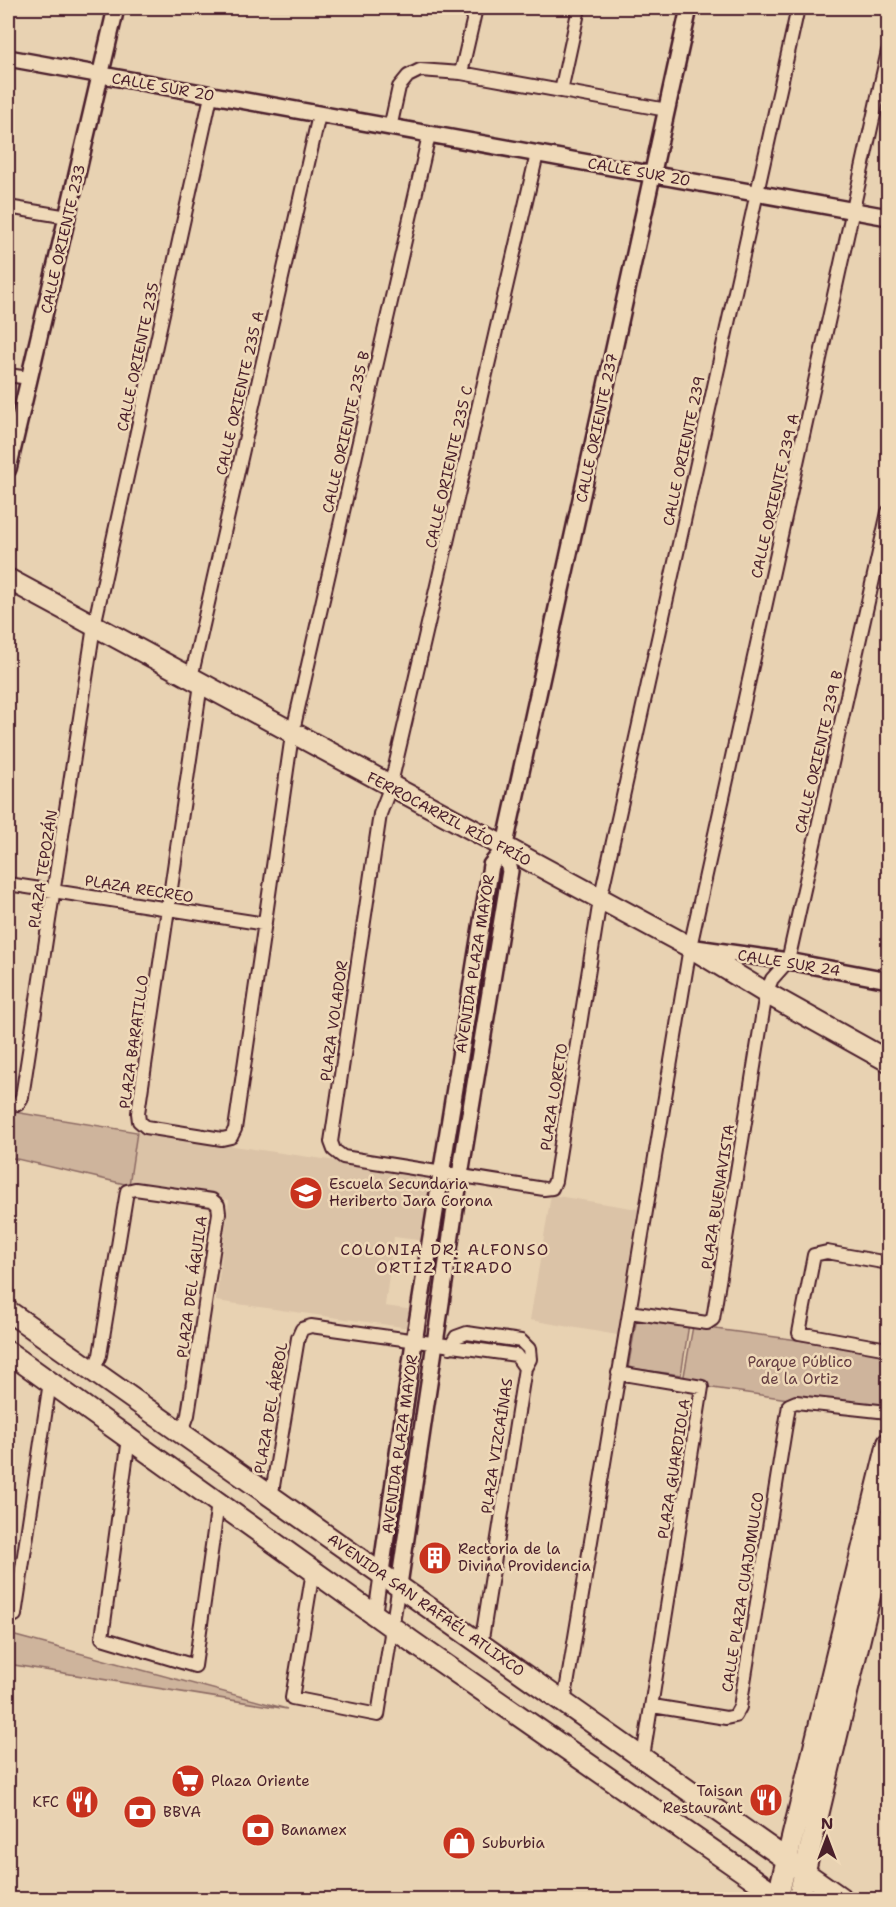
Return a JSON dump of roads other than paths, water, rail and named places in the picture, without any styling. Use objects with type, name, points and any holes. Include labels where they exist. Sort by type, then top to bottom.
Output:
[{"type":"main road","name":"FERROCARRIL RÍO FRÍO","points":[[8,579],[390,788],[690,947],[766,993],[888,1061]]},
{"type":"main road","name":"AVENIDA SAN RAFAÉL ATLIXCO","points":[[8,1311],[271,1498],[381,1572],[481,1645],[643,1757],[805,1874],[844,1899]]},
{"type":"main road","points":[[8,1352],[393,1628],[780,1898],[888,1443]]},
{"type":"main road","points":[[798,1899],[888,1520]]},
{"type":"street","name":"CALLE ORIENTE 233","points":[[8,469],[116,8]]},
{"type":"street","points":[[461,74],[476,8]]},
{"type":"street","points":[[561,91],[579,8]]},
{"type":"street","name":"CALLE ORIENTE 237","points":[[504,849],[689,8]]},
{"type":"street","name":"CALLE ORIENTE 239","points":[[600,900],[798,8]]},
{"type":"street","name":"CALLE ORIENTE 239 A","points":[[690,947],[888,51]]},
{"type":"street","name":"CALLE SUR 20","points":[[8,58],[888,217]]},
{"type":"street","points":[[390,128],[399,87],[408,76],[420,70],[461,74],[667,111]]},
{"type":"street","name":"CALLE ORIENTE 235","points":[[94,626],[211,96]]},
{"type":"street","name":"CALLE ORIENTE 235 A","points":[[196,681],[319,115]]},
{"type":"street","name":"CALLE ORIENTE 235 B","points":[[292,735],[429,135]]},
{"type":"street","name":"CALLE ORIENTE 235 C","points":[[390,788],[537,154]]},
{"type":"street","points":[[8,207],[68,217]]},
{"type":"street","points":[[8,375],[29,378]]},
{"type":"street","name":"CALLE ORIENTE 239 B","points":[[766,993],[772,979],[788,961],[888,512]]},
{"type":"street","name":"PLAZA TEPOZÁN","points":[[8,1105],[18,1104],[22,1097],[94,626]]},
{"type":"street","name":"PLAZA BARATILLO","points":[[196,681],[169,909],[138,1113],[139,1121],[146,1126],[222,1139],[231,1137],[235,1129],[292,735]]},
{"type":"street","name":"PLAZA VOLADOR","points":[[390,788],[380,814],[332,1142],[334,1150],[343,1157],[442,1172]]},
{"type":"street","name":"AVENIDA PLAZA MAYOR","points":[[375,1615],[414,1342],[491,865],[504,849]]},
{"type":"street","name":"AVENIDA PLAZA MAYOR","points":[[313,1570],[292,1698],[378,1715],[399,1585],[443,1346],[460,1175],[510,871],[504,849]]},
{"type":"street","name":"PLAZA RECREO","points":[[8,884],[265,924]]},
{"type":"street","name":"PLAZA LORETO","points":[[442,1172],[552,1188],[600,900]]},
{"type":"street","points":[[564,1703],[690,947]]},
{"type":"street","name":"CALLE SUR 24","points":[[690,947],[788,961],[888,979]]},
{"type":"street","name":"PLAZA BUENAVISTA","points":[[629,1312],[708,1323],[713,1318],[766,993]]},
{"type":"street","name":"PLAZA DEL ÁGUILA","points":[[93,1371],[100,1355],[127,1191],[135,1189],[212,1200],[218,1204],[219,1213],[188,1415],[181,1434]]},
{"type":"street","points":[[888,1263],[827,1252],[814,1255],[799,1333],[888,1348]]},
{"type":"street","name":"PLAZA DEL ÁRBOL","points":[[271,1498],[298,1338],[302,1329],[311,1326],[414,1342]]},
{"type":"street","name":"PLAZA VIZCAÍNAS","points":[[414,1342],[516,1355],[525,1368],[481,1645]]},
{"type":"street","name":"PLAZA GUARDIOLA","points":[[618,1372],[702,1387],[643,1757]]},
{"type":"street","points":[[8,1613],[15,1614],[50,1382]]},
{"type":"street","name":"CALLE PLAZA CUAJOMULCO","points":[[652,1706],[726,1718],[735,1716],[740,1707],[789,1405],[796,1402],[888,1412]]},
{"type":"street","points":[[129,1438],[102,1638],[195,1666],[218,1503]]},
{"type":"place","name":"Escuela Secundaria Heriberto Jara Corona","points":[[306,1193]]},
{"type":"place","name":"Rectoria de la Divina Providencia","points":[[435,1558]]},
{"type":"place","name":"Plaza Oriente","points":[[188,1781]]},
{"type":"place","name":"Taisan Restaurant","points":[[766,1800]]},
{"type":"place","name":"KFC","points":[[82,1802]]},
{"type":"place","name":"BBVA","points":[[140,1812]]},
{"type":"place","name":"Banamex","points":[[258,1830]]},
{"type":"place","name":"Suburbia","points":[[459,1843]]},
{"type":"district","name":"COLONIA DR. ALFONSO ORTIZ TIRADO","points":[[445,1258]]},
{"type":"park label","name":"Parque Público de la Ortiz","points":[[800,1370]]}]
